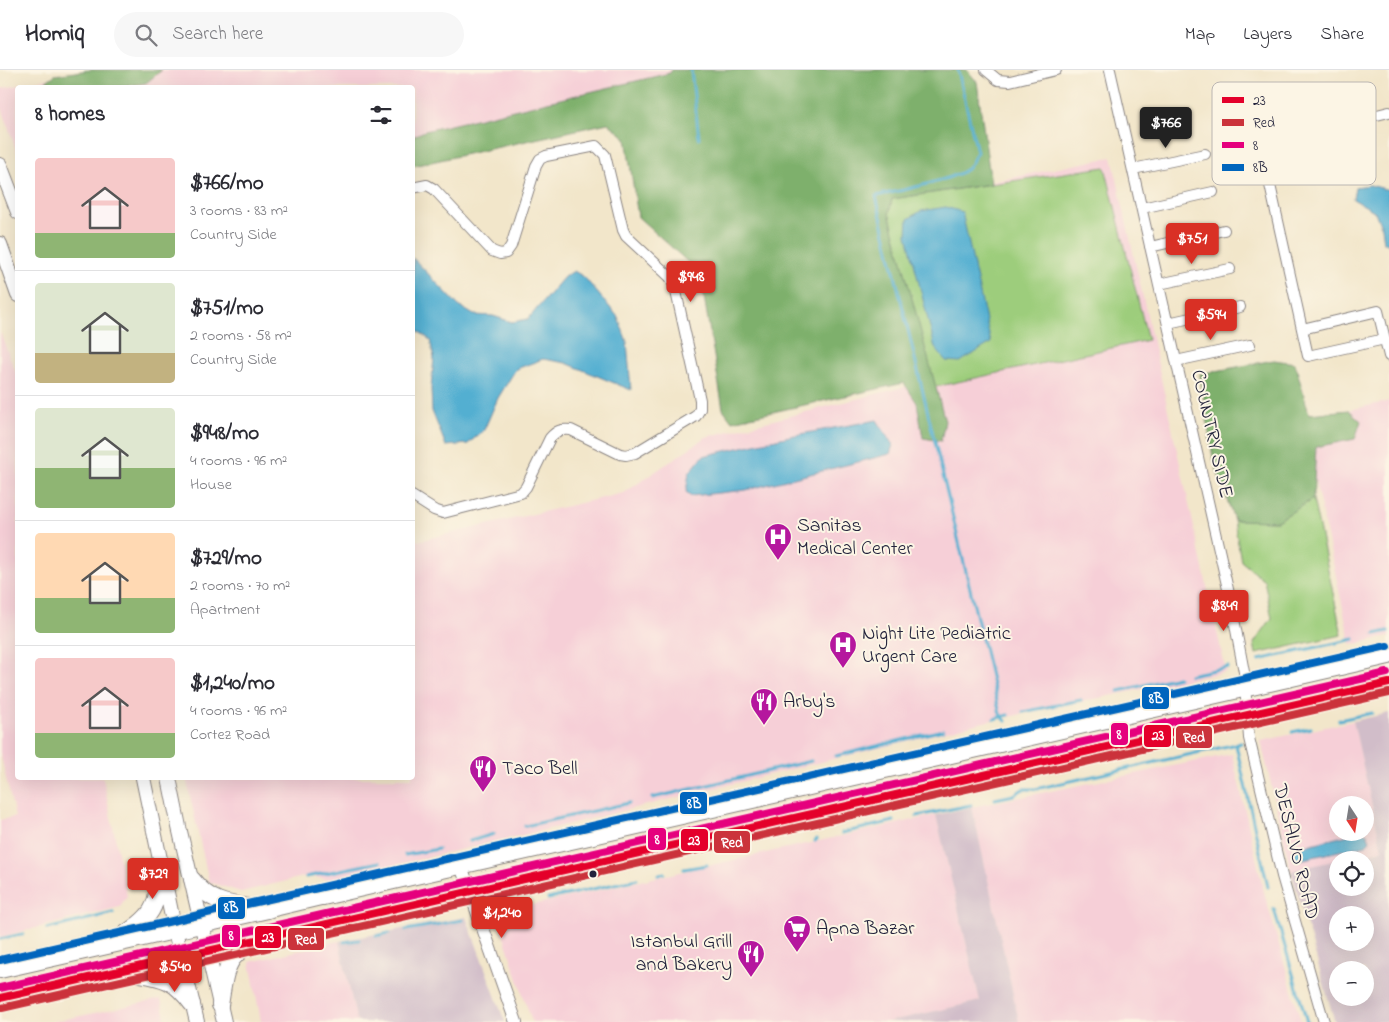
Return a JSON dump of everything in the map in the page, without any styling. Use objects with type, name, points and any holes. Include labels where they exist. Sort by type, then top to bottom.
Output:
[{"type":"highway","points":[[323,897],[1389,656]]},
{"type":"highway","points":[[0,998],[1389,684]]},
{"type":"highway","points":[[829,782],[832,809]]},
{"type":"highway","points":[[108,946],[145,920],[152,911],[157,898],[160,863]]},
{"type":"highway","points":[[192,879],[206,895],[214,900],[268,910]]},
{"type":"highway","points":[[0,970],[268,910]]},
{"type":"highway","points":[[220,1004],[225,978],[235,956],[257,940]]},
{"type":"highway","points":[[122,971],[160,978],[174,983],[192,1004]]},
{"type":"main road","points":[[0,165],[15,204]]},
{"type":"main road","points":[[0,244],[15,286]]},
{"type":"main road","points":[[143,780],[160,863],[197,1022]]},
{"type":"main road","points":[[170,780],[179,827],[203,924],[224,1022]]},
{"type":"main road","points":[[268,910],[323,897]]},
{"type":"street","points":[[986,70],[998,80],[1010,80],[1056,70]]},
{"type":"street","name":"COUNTRY SIDE","points":[[1110,70],[1230,598],[1244,672],[1244,689]]},
{"type":"street","points":[[415,187],[427,185],[434,189],[492,251],[500,254],[506,253],[511,246],[536,166],[540,159],[546,156],[596,146],[605,155],[626,236],[670,277],[675,287],[700,400],[700,409],[696,416],[635,453],[626,455],[620,454],[571,430],[556,432],[550,438],[526,487],[521,492],[443,512],[434,510],[415,498]]},
{"type":"street","points":[[1133,169],[1205,154]]},
{"type":"street","points":[[1270,185],[1308,356],[1385,339]]},
{"type":"street","points":[[1142,208],[1214,192]]},
{"type":"street","points":[[1150,247],[1224,230]]},
{"type":"street","points":[[1159,284],[1230,269]]},
{"type":"street","points":[[1168,323],[1240,307]]},
{"type":"street","points":[[1302,329],[1378,311],[1389,356]]},
{"type":"street","points":[[1176,361],[1250,345]]},
{"type":"street","name":"DESALVO ROAD","points":[[1244,689],[1249,738],[1282,876],[1324,1022]]},
{"type":"street","points":[[461,866],[516,1022]]},
{"type":"shaded area","points":[[90,70],[847,70],[415,166],[415,85],[19,85]]},
{"type":"shaded area","points":[[15,86],[15,147],[0,102],[0,89]]},
{"type":"shaded area","points":[[1112,157],[1226,672],[988,721],[553,828],[331,880],[307,876],[241,892],[209,882],[186,780],[415,780],[415,539],[418,541],[624,493],[706,437],[916,384],[875,206]]},
{"type":"shaded area","points":[[0,332],[15,370],[15,780],[103,780],[127,896],[120,907],[0,937],[0,820],[15,817],[0,752]]},
{"type":"shaded area","points":[[1389,401],[1389,636],[1351,645],[1302,421]]},
{"type":"shaded area","points":[[1389,713],[1389,1022],[1335,1022],[1330,1006],[1374,1006],[1374,961],[1329,961],[1329,1001],[1291,871],[1329,862],[1329,896],[1374,896],[1374,852],[1382,850],[1374,814],[1374,796],[1370,796],[1353,721]]},
{"type":"shaded area","points":[[1353,721],[1370,796],[1329,796],[1329,841],[1374,841],[1374,814],[1382,850],[1374,852],[1329,851],[1329,862],[1291,871],[1261,741]]},
{"type":"shaded area","points":[[1232,754],[1264,892],[1301,1022],[1019,1022],[972,807]]},
{"type":"shaded area","points":[[972,807],[1019,1022],[887,1022],[980,1001],[936,815]]},
{"type":"shaded area","points":[[936,815],[980,1001],[887,1022],[532,1022],[496,913]]},
{"type":"shaded area","points":[[466,917],[505,1022],[357,1022],[339,941]]},
{"type":"shaded area","points":[[339,941],[357,1022],[261,1022],[250,962]]},
{"type":"shaded area","points":[[161,999],[166,1022],[52,1022]]},
{"type":"green space","points":[[90,70],[162,70],[146,83],[134,85],[41,85],[55,75]]},
{"type":"green space","points":[[672,70],[967,70],[977,82],[991,184],[892,199],[889,213],[945,421],[941,441],[923,438],[917,403],[904,383],[732,421],[723,409],[700,273],[638,217],[626,138],[608,123],[415,166],[415,135],[425,131],[670,73]]},
{"type":"green space","points":[[1105,167],[1148,340],[935,387],[889,213],[892,199]]},
{"type":"green space","points":[[1274,360],[1295,363],[1309,414],[1349,410],[1361,421],[1355,439],[1316,447],[1313,499],[1277,521],[1234,520],[1213,458],[1200,374]]},
{"type":"green space","points":[[1313,499],[1342,635],[1256,654],[1254,643],[1272,618],[1264,580],[1241,561],[1234,520],[1277,521]]},
{"type":"water","points":[[1370,185],[1389,190],[1389,245],[1384,242],[1382,227],[1374,211],[1353,199],[1355,187]]},
{"type":"water","points":[[946,207],[962,212],[991,343],[960,362],[946,361],[935,348],[907,235],[908,219],[921,211]]},
{"type":"water","points":[[415,260],[459,306],[474,315],[493,316],[512,322],[528,319],[564,277],[574,271],[584,277],[618,317],[627,342],[631,390],[566,363],[543,359],[516,369],[498,398],[484,430],[468,444],[446,446],[432,411],[431,388],[434,358],[430,340],[415,329]]},
{"type":"water","points":[[877,420],[893,445],[890,454],[746,490],[691,496],[686,492],[689,473],[703,456],[790,436]]},
{"type":"water","points":[[1329,840],[1370,841],[1366,845],[1339,851],[1329,851],[1329,853],[1299,860],[1295,860],[1293,853],[1296,848]]},
{"type":"waterway","points":[[691,70],[699,138]]},
{"type":"waterway","points":[[958,70],[977,152],[970,166],[950,177],[876,196],[1000,714],[1006,721]]},
{"type":"waterway","points":[[1375,634],[1388,631]]},
{"type":"waterway","points":[[1259,660],[1354,639]]},
{"type":"waterway","points":[[1189,675],[1228,667]]},
{"type":"waterway","points":[[1119,691],[1178,677]]},
{"type":"waterway","points":[[1023,712],[1081,700]]},
{"type":"waterway","points":[[1339,720],[1372,713]]},
{"type":"waterway","points":[[994,719],[1008,715]]},
{"type":"waterway","points":[[1292,732],[1311,728]]},
{"type":"waterway","points":[[836,756],[943,730]]},
{"type":"waterway","points":[[995,799],[1014,795],[1023,789],[1035,789],[1241,743]]},
{"type":"waterway","points":[[1236,745],[1268,887]]},
{"type":"waterway","points":[[652,798],[811,761]]},
{"type":"waterway","points":[[525,826],[629,803]]},
{"type":"waterway","points":[[917,816],[971,805]]},
{"type":"waterway","points":[[842,833],[894,821]]},
{"type":"waterway","points":[[470,841],[494,834]]},
{"type":"waterway","points":[[405,855],[438,849]]},
{"type":"waterway","points":[[306,877],[380,862]]},
{"type":"waterway","points":[[684,869],[707,865]]},
{"type":"waterway","points":[[658,875],[664,873]]},
{"type":"waterway","points":[[548,899],[637,879]]},
{"type":"waterway","points":[[496,911],[527,903]]},
{"type":"waterway","points":[[1274,909],[1307,1022]]},
{"type":"waterway","points":[[47,929],[113,913]]},
{"type":"waterway","points":[[406,930],[463,920]]},
{"type":"waterway","points":[[376,936],[389,933]]},
{"type":"waterway","points":[[0,939],[23,934]]},
{"type":"waterway","points":[[344,942],[359,940]]},
{"type":"waterway","points":[[316,942],[323,941]]},
{"type":"transit line","name":"8B","points":[[0,960],[1387,646]]},
{"type":"transit line","name":"8","points":[[0,988],[1387,673]]},
{"type":"transit line","name":"23","points":[[0,998],[1389,683]]},
{"type":"transit line","name":"Red","points":[[2,1008],[1389,693]]},
{"type":"place","name":"Sanitas Medical Center","points":[[778,561]]},
{"type":"place","name":"Night Lite Pediatric Urgent Care","points":[[843,669]]},
{"type":"place","name":"Arby's","points":[[764,726]]},
{"type":"place","name":"Taco Bell","points":[[483,793]]},
{"type":"place","name":"Apna Bazar","points":[[797,953]]},
{"type":"place","name":"Istanbul Grill and Bakery","points":[[751,978]]}]
